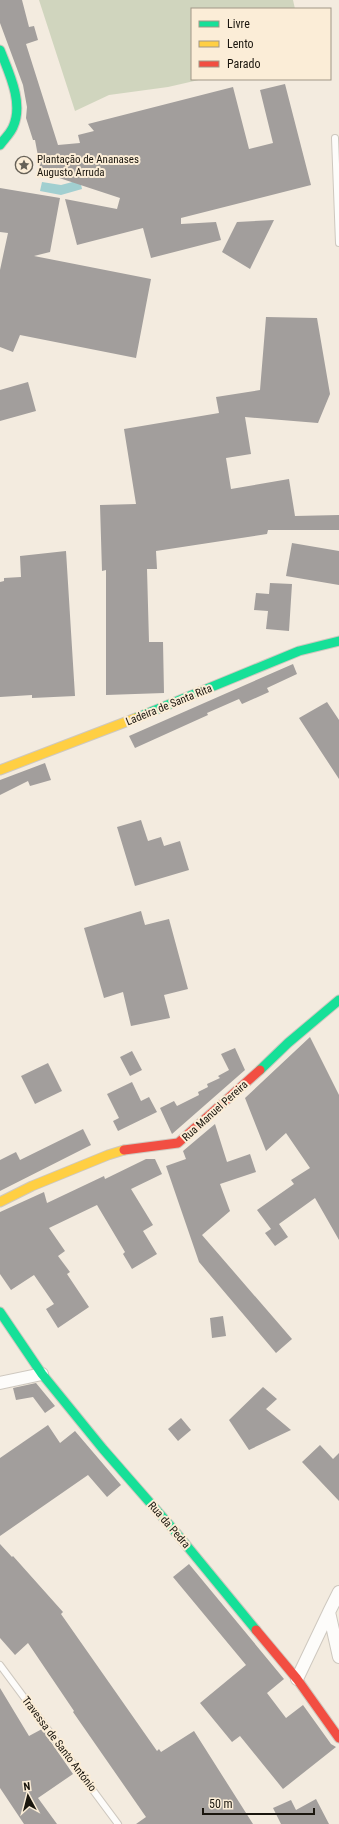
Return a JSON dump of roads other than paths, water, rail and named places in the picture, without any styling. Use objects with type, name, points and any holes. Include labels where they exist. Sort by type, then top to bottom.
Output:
[{"type":"street","points":[[0,50],[15,95],[17,110],[13,127],[0,145]]},
{"type":"street","name":"Ladeira de Santa Rita","points":[[0,770],[179,701],[299,651],[339,641]]},
{"type":"street","name":"Rua Manuel Pereira","points":[[0,1202],[32,1186],[120,1151],[178,1143],[288,1043],[339,1000]]},
{"type":"street","name":"Rua da Pedra","points":[[0,1312],[42,1374],[103,1449],[173,1529],[297,1680],[339,1738]]},
{"type":"street","points":[[0,1383],[42,1374]]},
{"type":"street","points":[[297,1680],[339,1592]]},
{"type":"street","points":[[329,1612],[339,1657]]},
{"type":"lane","points":[[335,138],[339,243]]},
{"type":"lane","name":"Travessa de Santo António","points":[[0,1666],[118,1824]]},
{"type":"water","points":[[80,180],[82,189],[61,195],[40,191],[42,182],[61,185]]},
{"type":"place","name":"Plantação de Ananases Augusto Arruda","points":[[24,165]]}]
